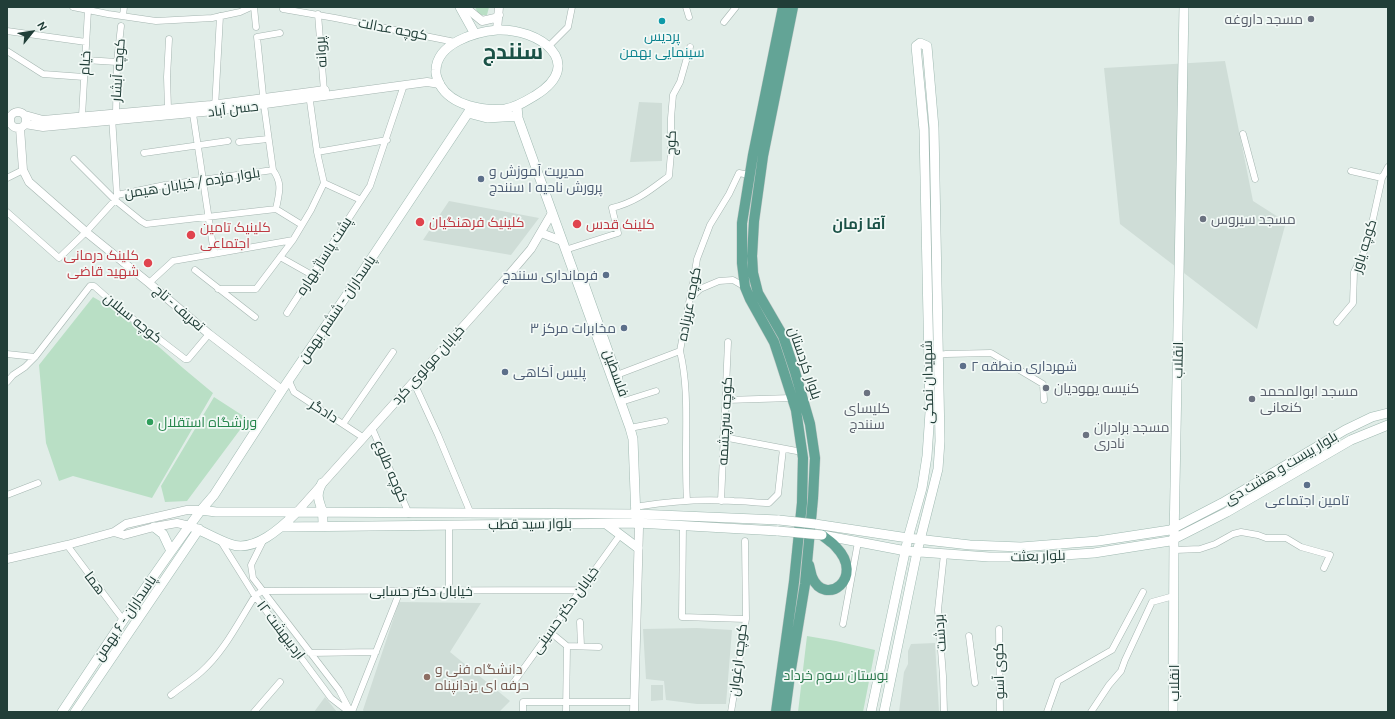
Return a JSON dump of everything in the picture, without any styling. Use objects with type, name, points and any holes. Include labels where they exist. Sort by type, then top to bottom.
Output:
[{"type":"main road","points":[[460,7],[475,34]]},
{"type":"main road","name":"بلوار کردستان","points":[[776,712],[800,527],[803,480],[802,452],[800,428],[774,342],[745,287],[742,263],[742,223],[749,175],[783,7]]},
{"type":"main road","name":"بلوار کردستان","points":[[785,712],[805,584],[812,527],[814,458],[810,424],[788,347],[758,293],[753,272],[752,256],[754,221],[762,164],[793,7]]},
{"type":"main road","name":"انقلاب","points":[[1174,712],[1172,528],[1179,7]]},
{"type":"main road","name":"انقلاب","points":[[1172,528],[1184,7]]},
{"type":"main road","points":[[470,110],[517,106],[545,89],[556,76],[558,67],[556,59],[548,46],[542,40],[522,32],[497,30],[475,34],[455,42],[441,55],[436,70],[438,80],[444,90],[451,97],[470,110],[487,118],[518,116]]},
{"type":"main road","name":"شهیدان نمکی","points":[[871,712],[908,538],[926,468],[930,412],[924,130],[916,46],[920,43],[926,46],[934,128],[940,440],[938,469],[917,552],[884,712]]},
{"type":"main road","name":"فلسطین","points":[[517,106],[518,116],[562,241],[568,249],[633,427],[639,518]]},
{"type":"main road","name":"پاسداران - ششم بهمن","points":[[190,526],[214,495],[282,390],[470,110]]},
{"type":"main road","points":[[924,130],[934,128]]},
{"type":"main road","points":[[928,357],[939,355]]},
{"type":"main road","name":"بلوار بیست و هشت دی","points":[[1172,528],[1222,503],[1345,430],[1372,417],[1388,413]]},
{"type":"main road","name":"بلوار بیست و هشت دی","points":[[1172,540],[1227,512],[1352,440],[1388,425]]},
{"type":"main road","points":[[1296,459],[1301,468]]},
{"type":"main road","points":[[322,483],[317,496],[323,512],[323,526]]},
{"type":"main road","name":"بلوار سید قطب","points":[[201,510],[216,512],[471,514],[779,520],[812,527]]},
{"type":"main road","points":[[190,526],[220,540],[242,546],[265,538],[282,527],[297,512]]},
{"type":"main road","name":"بلوار سید قطب","points":[[282,527],[606,524],[639,518],[683,525],[822,535]]},
{"type":"main road","points":[[606,524],[638,548]]},
{"type":"main road","name":"پاسداران - ۶ بهمن","points":[[62,712],[171,551],[190,526]]},
{"type":"main road","points":[[154,527],[163,534],[171,551]]},
{"type":"main road","points":[[800,527],[812,527],[908,538]]},
{"type":"main road","name":"بلوار بعثت","points":[[908,538],[970,545],[1020,547],[1098,541],[1172,528]]},
{"type":"main road","name":"پاسداران - ۶ بهمن","points":[[75,712],[199,529]]},
{"type":"main road","points":[[807,560],[812,578],[819,587],[826,590],[834,589],[841,586],[846,579],[847,572],[843,556],[836,547],[822,535]]},
{"type":"main road","points":[[822,535],[906,551]]},
{"type":"main road","name":"انقلاب","points":[[1167,712],[1175,550],[1172,540]]},
{"type":"main road","name":"بلوار بعثت","points":[[906,551],[989,557],[1034,557],[1094,553],[1172,540]]},
{"type":"main road","points":[[884,655],[895,657]]},
{"type":"street","points":[[73,7],[156,20],[212,18],[240,12],[252,7],[256,27]]},
{"type":"street","points":[[123,16],[124,7]]},
{"type":"street","points":[[465,7],[482,21],[495,18],[499,11]]},
{"type":"street","points":[[548,46],[568,27],[572,7]]},
{"type":"street","points":[[686,7],[689,17]]},
{"type":"street","points":[[724,22],[736,7]]},
{"type":"street","name":"کوچه عدالت","points":[[283,9],[318,14],[455,42]]},
{"type":"street","name":"خیام","points":[[82,116],[88,10]]},
{"type":"street","points":[[497,30],[499,11]]},
{"type":"street","name":"پروانه","points":[[318,14],[324,91]]},
{"type":"street","points":[[215,108],[220,16]]},
{"type":"street","name":"کوچه آبشار","points":[[116,197],[113,116],[121,26]]},
{"type":"street","points":[[7,31],[86,42]]},
{"type":"street","points":[[276,209],[280,187],[278,177],[273,170],[268,139],[257,37],[280,33]]},
{"type":"street","points":[[168,109],[167,77],[169,39]]},
{"type":"street","name":"کوچ","points":[[568,249],[618,233],[612,208],[622,206],[641,198],[669,176],[673,95],[680,82],[690,47]]},
{"type":"street","points":[[7,51],[43,74],[84,77]]},
{"type":"street","points":[[85,60],[117,62]]},
{"type":"street","name":"حسن آباد","points":[[309,95],[324,91],[438,80]]},
{"type":"street","name":"حسن آباد","points":[[7,110],[43,120],[82,116],[193,114],[215,108],[263,101],[438,80]]},
{"type":"street","name":"پشت پاساژ بهاره","points":[[287,313],[370,186],[404,85]]},
{"type":"street","points":[[218,289],[256,289],[293,240],[324,183],[317,152],[309,95]]},
{"type":"street","name":"حسن آباد","points":[[23,126],[43,127],[168,109],[215,108]]},
{"type":"street","points":[[20,113],[26,119],[23,126],[12,126],[9,119],[20,113]]},
{"type":"street","points":[[193,114],[214,253]]},
{"type":"street","name":"تعریف - تاج","points":[[23,126],[23,170],[29,182],[86,232],[209,334],[282,390]]},
{"type":"street","points":[[1243,134],[1255,179]]},
{"type":"street","points":[[239,142],[268,139]]},
{"type":"street","points":[[317,152],[386,140]]},
{"type":"street","points":[[144,153],[228,141]]},
{"type":"street","points":[[74,159],[143,223],[146,224],[276,209],[302,224]]},
{"type":"street","name":"کوچه یاور","points":[[1337,322],[1353,303],[1354,272],[1367,246],[1382,178],[1388,167]]},
{"type":"street","points":[[7,178],[23,170]]},
{"type":"street","name":"بلوار مژده / خیابان هیمن","points":[[116,197],[165,185],[273,170]]},
{"type":"street","points":[[1351,171],[1382,178]]},
{"type":"street","name":"کوچه عربزاده","points":[[687,501],[687,416],[683,363],[680,351],[697,259],[710,225],[729,194],[739,173],[749,175]]},
{"type":"street","points":[[324,183],[361,200]]},
{"type":"street","points":[[7,212],[59,258],[86,232],[116,197]]},
{"type":"street","name":"خیابان مولوی کرد","points":[[297,512],[414,383],[531,249],[552,213]]},
{"type":"street","points":[[541,233],[562,241]]},
{"type":"street","points":[[149,283],[170,263],[214,253],[293,240]]},
{"type":"street","points":[[280,257],[312,275]]},
{"type":"street","points":[[194,270],[254,317]]},
{"type":"street","points":[[690,299],[700,289],[719,281],[733,280],[745,287]]},
{"type":"street","name":"کوچه سبلان","points":[[35,357],[90,286],[94,286],[120,309],[185,359],[188,359],[209,334]]},
{"type":"street","name":"کوچه سرچشمه","points":[[720,501],[728,342]]},
{"type":"street","points":[[614,376],[680,351]]},
{"type":"street","points":[[344,424],[393,352]]},
{"type":"street","points":[[939,355],[991,353],[1043,384],[1044,400]]},
{"type":"street","points":[[7,354],[35,357]]},
{"type":"street","points":[[7,382],[13,375],[25,367],[35,357]]},
{"type":"street","name":"دادگر","points":[[289,381],[294,392],[364,438]]},
{"type":"street","points":[[414,383],[438,435],[471,514]]},
{"type":"street","points":[[624,401],[656,391]]},
{"type":"street","points":[[726,400],[792,398]]},
{"type":"street","points":[[633,427],[665,421]]},
{"type":"street","name":"کوچه طلوع","points":[[372,428],[410,514]]},
{"type":"street","points":[[723,437],[783,450],[802,452]]},
{"type":"street","points":[[639,518],[687,501],[769,503],[778,494],[783,450]]},
{"type":"street","points":[[7,495],[38,483]]},
{"type":"street","points":[[7,559],[114,532],[126,524],[187,510],[201,510]]},
{"type":"street","name":"فلسطین","points":[[634,712],[639,518]]},
{"type":"street","points":[[114,532],[124,535],[177,523],[190,526]]},
{"type":"street","points":[[449,525],[449,591]]},
{"type":"street","name":"کوچه ارغوان","points":[[683,525],[682,617],[746,619],[731,712]]},
{"type":"street","points":[[1175,550],[1200,549],[1215,544],[1233,534],[1241,532],[1266,538],[1286,538],[1301,548],[1326,554],[1330,556],[1324,568]]},
{"type":"street","name":"خیابان دکتر حسینی","points":[[511,686],[620,535]]},
{"type":"street","name":"۱۲ اردیبهشت","points":[[265,538],[251,565],[253,578],[339,690],[351,712]]},
{"type":"street","name":"۱۲ اردیبهشت","points":[[220,540],[255,596],[331,698],[351,712]]},
{"type":"street","points":[[745,541],[746,619]]},
{"type":"street","points":[[843,624],[858,542]]},
{"type":"street","name":"هما","points":[[67,545],[124,621]]},
{"type":"street","name":"بردشت","points":[[944,554],[938,610],[944,712]]},
{"type":"street","name":"خیابان دکتر حسابی","points":[[262,591],[580,590]]},
{"type":"street","points":[[171,695],[202,672],[225,645],[255,596],[262,591]]},
{"type":"street","points":[[351,712],[400,591]]},
{"type":"street","points":[[1047,712],[1058,681],[1112,650],[1143,592]]},
{"type":"street","points":[[1091,712],[1109,685],[1121,671],[1124,660],[1152,602],[1172,597]]},
{"type":"street","points":[[580,622],[581,646]]},
{"type":"street","name":"کوی آسو","points":[[999,629],[1000,712]]},
{"type":"street","points":[[550,632],[566,646],[599,647]]},
{"type":"street","points":[[969,636],[976,683]]},
{"type":"street","points":[[566,646],[566,712]]},
{"type":"street","points":[[310,652],[376,652]]},
{"type":"street","points":[[254,712],[280,682]]},
{"type":"street","points":[[523,712],[523,702],[634,702]]},
{"type":"shaded area","points":[[1225,61],[1253,201],[1286,222],[1257,329],[1120,224],[1104,68]]},
{"type":"shaded area","points":[[639,102],[662,103],[662,161],[630,162]]},
{"type":"shaded area","points":[[449,201],[539,218],[511,255],[423,240]]},
{"type":"shaded area","name":"دانشگاه فنی و حرفه ای یزدانپناه","points":[[399,602],[481,603],[450,652],[510,701],[499,712],[364,712],[363,710]]},
{"type":"shaded area","points":[[697,628],[732,630],[726,704],[697,704],[666,700],[664,681],[646,679],[643,629]]},
{"type":"shaded area","points":[[935,643],[939,712],[899,712],[904,672],[908,664],[908,651],[911,644]]},
{"type":"shaded area","points":[[651,685],[663,685],[663,700],[651,701]]},
{"type":"shaded area","points":[[325,697],[337,712],[314,712]]},
{"type":"green space","points":[[475,7],[489,7],[487,15],[479,15]]},
{"type":"green space","points":[[93,297],[119,312],[213,393],[152,498],[73,476],[59,481],[46,443],[39,365]]},
{"type":"green space","points":[[214,397],[248,419],[187,501],[165,502],[161,486]]},
{"type":"green space","name":"بوستان سوم خرداد","points":[[807,636],[875,650],[863,712],[798,712]]},
{"type":"place","name":"مسجد داروغه","points":[[1311,19]]},
{"type":"place","name":"پردیس سینمایی بهمن","points":[[662,21]]},
{"type":"place","name":"مدیریت آموزش و پرورش ناحیه ۱ سنندج","points":[[481,179]]},
{"type":"place","name":"مسجد سیروس","points":[[1203,219]]},
{"type":"place","name":"کلینیک فرهنگیان","points":[[420,222]]},
{"type":"place","name":"کلینک قدس","points":[[577,224]]},
{"type":"place","name":"کلینیک تامین اجتماعی","points":[[191,235]]},
{"type":"place","name":"کلینک درمانی شهید قاضی","points":[[148,263]]},
{"type":"place","name":"فرمانداری سنندج","points":[[606,275]]},
{"type":"place","name":"مخابرات مرکز ۳","points":[[624,328]]},
{"type":"place","name":"شهرداری منطقه ۲","points":[[963,366]]},
{"type":"place","name":"پلیس آکاهی","points":[[505,372]]},
{"type":"place","name":"کنیسه یهودیان","points":[[1046,388]]},
{"type":"place","name":"کلیسای سنندج","points":[[867,393]]},
{"type":"place","name":"مسجد ابوالمحمد کنعانی","points":[[1252,399]]},
{"type":"place","name":"ورزشگاه استقلال","points":[[150,422]]},
{"type":"place","name":"مسجد برادران نادری","points":[[1086,435]]},
{"type":"place","name":"تامین اجتماعی","points":[[1307,485]]},
{"type":"place","name":"دانشگاه فنی و حرفه ای یزدانپناه","points":[[427,677]]},
{"type":"district","name":"سنندج","points":[[513,52]]},
{"type":"district","name":"آقا زمان","points":[[859,224]]}]
